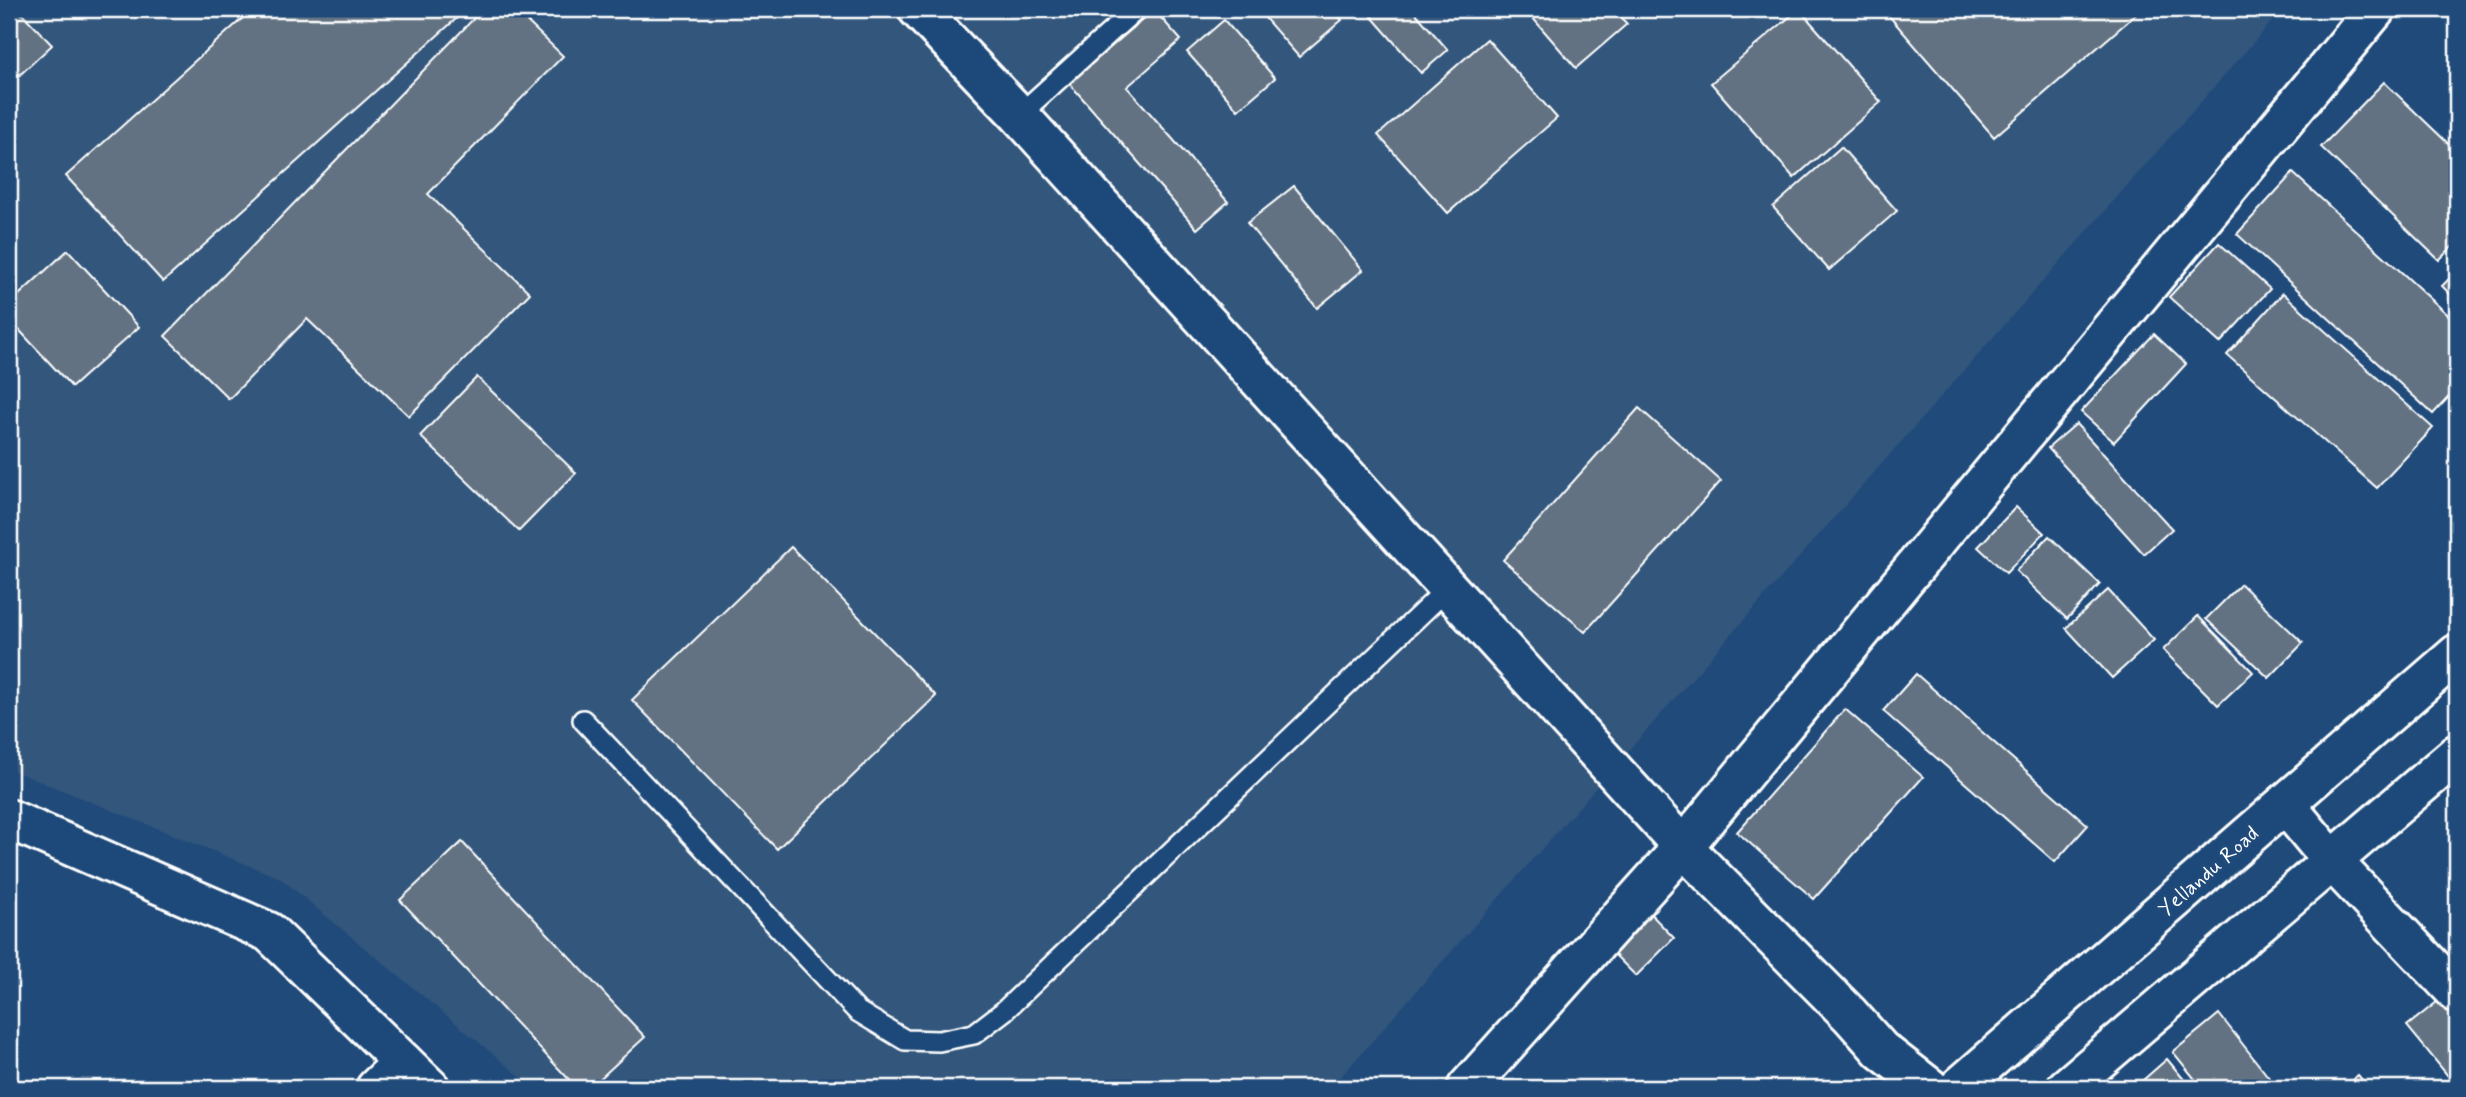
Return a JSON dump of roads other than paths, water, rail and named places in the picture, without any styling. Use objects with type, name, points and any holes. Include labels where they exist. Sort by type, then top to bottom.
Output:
[{"type":"street","points":[[918,9],[1019,115],[1683,847],[1881,1050],[1930,1088]]},
{"type":"street","points":[[1467,1088],[1683,847],[2376,9]]},
{"type":"street","name":"Yellandu Road","points":[[1958,1088],[2457,654]]},
{"type":"street","points":[[2066,1088],[2457,754]]},
{"type":"street","points":[[2285,804],[2333,862],[2457,993]]},
{"type":"street","points":[[9,819],[269,932],[430,1088]]},
{"type":"street","points":[[376,1088],[403,1062]]},
{"type":"lane","points":[[1019,115],[1136,9]]},
{"type":"lane","points":[[583,720],[857,1011],[905,1040],[939,1041],[974,1034],[1004,1011],[1448,588]]}]
